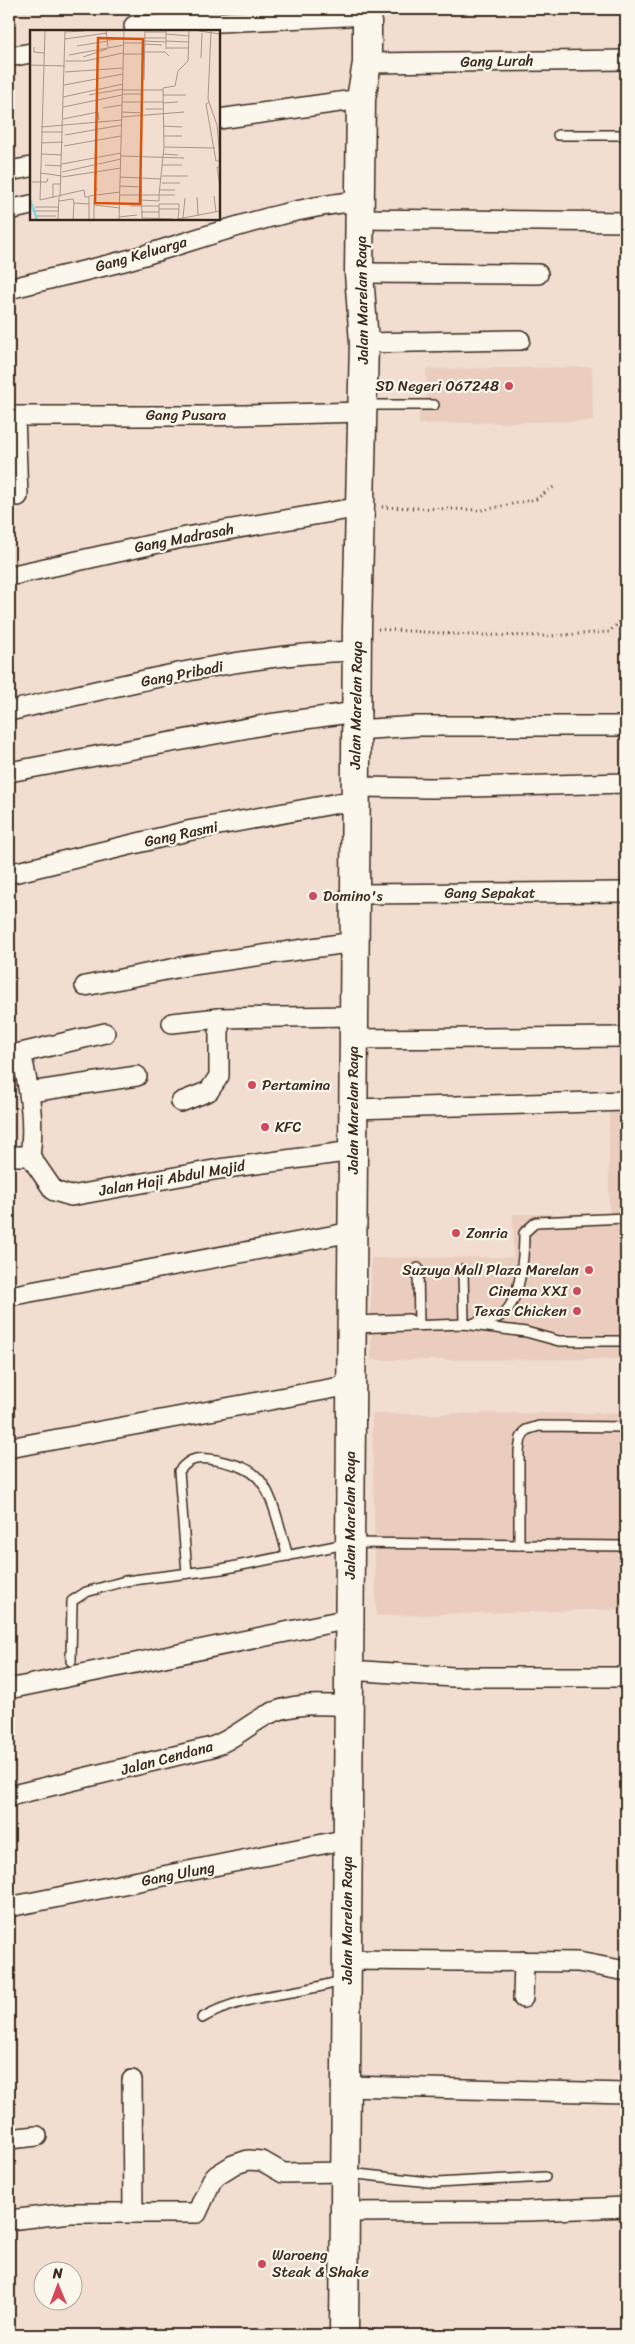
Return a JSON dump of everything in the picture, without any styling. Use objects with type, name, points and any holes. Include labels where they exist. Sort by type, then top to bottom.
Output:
[{"type":"main road","name":"Jalan Marelan Raya","points":[[344,2335],[356,721],[364,343],[360,273],[361,98],[367,63],[367,12]]},
{"type":"street","points":[[133,22],[367,12]]},
{"type":"street","points":[[9,57],[30,53]]},
{"type":"street","name":"Gang Lurah","points":[[367,63],[626,60]]},
{"type":"street","points":[[220,119],[361,98]]},
{"type":"street","points":[[9,171],[30,167]]},
{"type":"street","points":[[9,210],[30,205]]},
{"type":"street","name":"Gang Keluarga","points":[[9,288],[124,261],[256,220],[313,206],[360,210],[626,222]]},
{"type":"street","points":[[360,273],[538,274]]},
{"type":"street","points":[[364,343],[520,340]]},
{"type":"street","name":"Gang Pusara","points":[[12,416],[204,416],[363,409]]},
{"type":"street","points":[[12,416],[18,496]]},
{"type":"street","name":"Gang Madrasah","points":[[9,576],[82,558],[186,537],[361,507]]},
{"type":"street","name":"Gang Pribadi","points":[[9,711],[154,679],[250,661],[316,652],[357,640]]},
{"type":"street","points":[[9,772],[269,724],[356,721],[417,726],[626,726]]},
{"type":"street","name":"Gang Rasmi","points":[[9,874],[192,830],[356,794],[433,788],[626,783]]},
{"type":"street","name":"Gang Sepakat","points":[[355,894],[626,892]]},
{"type":"street","points":[[84,986],[186,966],[226,962],[354,942]]},
{"type":"street","points":[[181,1102],[209,1090],[219,1076],[219,1018]]},
{"type":"street","points":[[172,1023],[219,1018],[354,1027],[626,1037]]},
{"type":"street","points":[[9,1156],[30,1156],[33,1137],[30,1092],[15,1054],[105,1033]]},
{"type":"street","points":[[30,1092],[137,1076]]},
{"type":"street","points":[[353,1110],[626,1101]]},
{"type":"street","name":"Jalan Haji Abdul Majid","points":[[30,1156],[54,1190],[71,1196],[219,1169],[353,1151]]},
{"type":"street","points":[[9,1296],[352,1232]]},
{"type":"street","points":[[9,1448],[351,1385]]},
{"type":"street","points":[[9,1689],[349,1619]]},
{"type":"street","points":[[349,1670],[453,1677],[626,1677]]},
{"type":"street","name":"Jalan Cendana","points":[[9,1796],[222,1744],[266,1716],[302,1705],[349,1706]]},
{"type":"street","name":"Gang Ulung","points":[[9,1907],[348,1839]]},
{"type":"street","points":[[523,1998],[524,1961]]},
{"type":"street","points":[[347,1969],[524,1961],[578,1962],[626,1971]]},
{"type":"street","points":[[132,2080],[133,2213]]},
{"type":"street","points":[[346,2086],[626,2093]]},
{"type":"street","points":[[9,2139],[37,2136]]},
{"type":"street","points":[[9,2220],[71,2213],[196,2213],[212,2180],[233,2164],[248,2160],[262,2161],[282,2173],[345,2172]]},
{"type":"street","points":[[345,2212],[528,2211],[626,2207]]},
{"type":"lane","points":[[558,135],[626,135]]},
{"type":"lane","points":[[363,409],[434,405]]},
{"type":"lane","points":[[464,1324],[500,1317],[509,1309],[519,1285],[524,1233],[536,1222],[626,1218]]},
{"type":"lane","points":[[418,1268],[419,1325]]},
{"type":"lane","points":[[463,1268],[464,1324]]},
{"type":"lane","points":[[351,1324],[409,1319],[419,1325],[464,1324],[526,1332],[559,1341],[626,1341]]},
{"type":"lane","points":[[520,1545],[519,1451],[521,1438],[526,1430],[539,1426],[626,1427]]},
{"type":"lane","points":[[188,1573],[179,1471],[188,1460],[200,1457],[247,1469],[261,1480],[269,1497],[288,1556]]},
{"type":"lane","points":[[71,1660],[71,1605],[75,1598],[125,1581],[222,1569],[350,1544],[626,1546]]},
{"type":"lane","points":[[202,2018],[226,2006],[326,1986],[347,1969]]},
{"type":"lane","points":[[345,2172],[437,2183],[546,2177]]},
{"type":"path","points":[[361,507],[484,510],[536,499],[555,486]]},
{"type":"path","points":[[357,640],[470,635],[548,636],[608,632],[626,616]]},
{"type":"shaded area","name":"SD Negeri 067248","points":[[592,367],[593,421],[419,424],[419,403],[427,402],[426,369]]},
{"type":"shaded area","points":[[609,1108],[626,1108],[626,1359],[371,1360],[371,1258],[513,1257],[513,1214],[609,1214]]},
{"type":"shaded area","points":[[626,1413],[626,1609],[376,1616],[372,1414]]},
{"type":"place","name":"SD Negeri 067248","points":[[509,386]]},
{"type":"place","name":"Domino's","points":[[313,896]]},
{"type":"place","name":"Pertamina","points":[[252,1085]]},
{"type":"place","name":"KFC","points":[[265,1127]]},
{"type":"place","name":"Zonria","points":[[456,1233]]},
{"type":"place","name":"Suzuya Mall Plaza Marelan","points":[[589,1270]]},
{"type":"place","name":"Cinema XXI","points":[[577,1291]]},
{"type":"place","name":"Texas Chicken","points":[[577,1311]]},
{"type":"place","name":"Waroeng Steak & Shake","points":[[262,2264]]}]
